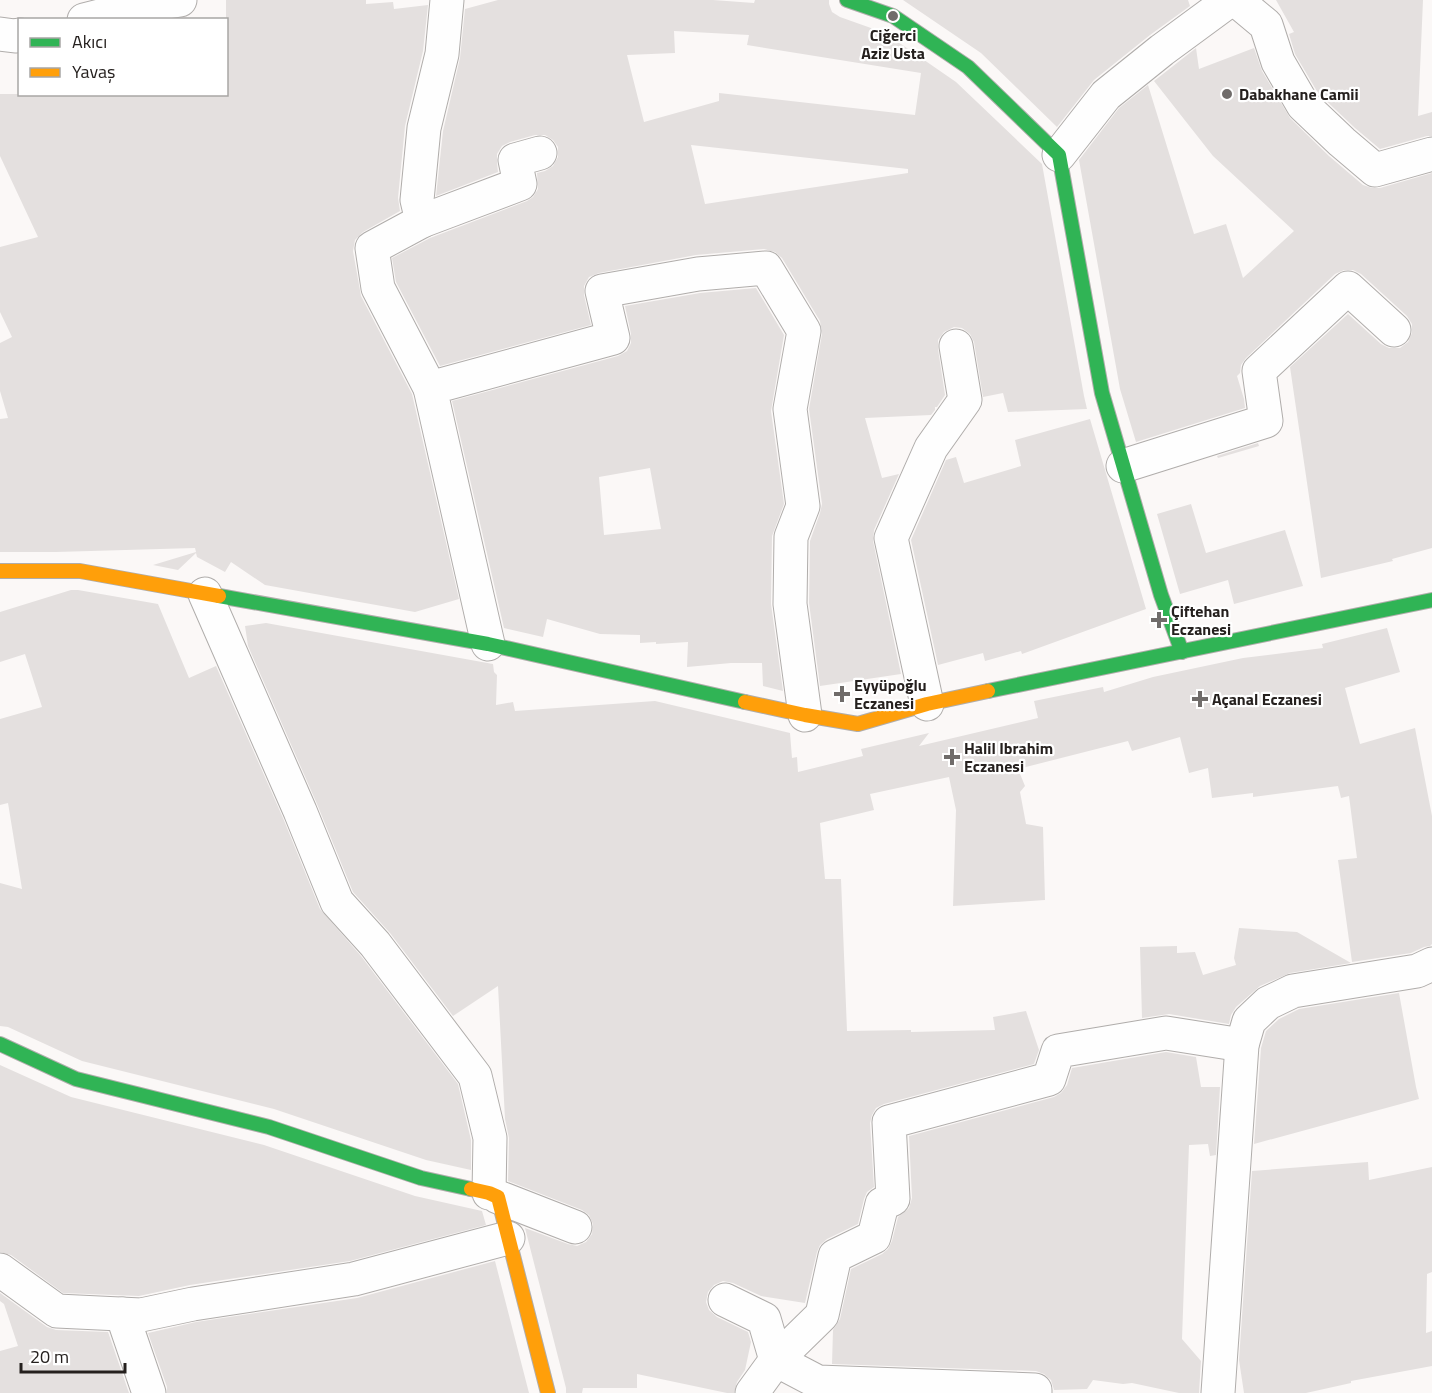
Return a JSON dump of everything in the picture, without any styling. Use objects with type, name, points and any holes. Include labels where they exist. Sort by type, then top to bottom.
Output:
[{"type":"street","points":[[92,18],[131,8],[180,0]]},
{"type":"street","points":[[422,221],[417,200],[424,128],[442,54],[447,0]]},
{"type":"street","points":[[847,0],[893,16],[968,67],[1059,155],[1102,393],[1161,595],[1182,652]]},
{"type":"street","points":[[1059,155],[1106,95],[1230,0]]},
{"type":"street","points":[[1236,0],[1266,25],[1278,62],[1303,105],[1375,170],[1432,154]]},
{"type":"street","points":[[0,34],[18,35]]},
{"type":"street","points":[[488,644],[430,388],[378,288],[372,248],[422,221],[520,184],[515,160],[540,153]]},
{"type":"street","points":[[430,388],[613,338],[602,291],[698,274],[766,268],[804,331],[790,409],[803,506],[791,537],[790,604],[805,715]]},
{"type":"street","points":[[1123,466],[1266,421],[1259,370],[1348,288],[1394,330]]},
{"type":"street","points":[[927,704],[891,538],[931,448],[965,400],[956,346]]},
{"type":"street","points":[[0,571],[80,571],[488,644],[805,715],[858,724],[927,704],[1432,600]]},
{"type":"street","points":[[204,594],[300,811],[337,902],[375,944],[475,1076],[490,1138],[494,1195],[508,1238],[548,1393]]},
{"type":"street","points":[[1218,1393],[1242,1045],[1249,1021],[1268,1003],[1293,992],[1417,971],[1432,964]]},
{"type":"street","points":[[752,1393],[776,1360],[822,1315],[836,1256],[874,1237],[882,1204],[893,1199],[889,1122],[1049,1079],[1058,1051],[1166,1033],[1242,1045]]},
{"type":"street","points":[[0,1044],[76,1079],[269,1127],[421,1178],[494,1195],[575,1227]]},
{"type":"street","points":[[0,1270],[57,1311],[141,1315],[193,1304],[354,1278],[508,1238]]},
{"type":"street","points":[[725,1300],[764,1319],[776,1360],[818,1382],[1035,1390],[1035,1393]]},
{"type":"street","points":[[122,1314],[149,1393]]},
{"type":"building","points":[[226,0],[366,0],[366,4],[393,2],[394,9],[428,5],[423,51],[405,126],[398,198],[400,211],[363,232],[355,240],[353,251],[361,296],[412,394],[459,599],[415,612],[265,585],[231,562],[225,572],[197,557],[196,553],[178,570],[153,565],[196,552],[195,548],[0,552],[0,419],[8,418],[0,391],[0,343],[12,337],[0,312],[0,247],[38,237],[0,156],[0,94],[18,94],[18,96],[228,96],[228,18],[226,18]]},
{"type":"building","points":[[498,0],[713,0],[754,3],[755,0],[829,0],[832,12],[885,33],[956,82],[1042,164],[1087,409],[1008,412],[1003,393],[983,397],[974,342],[970,334],[962,328],[954,327],[944,332],[938,340],[945,395],[931,415],[865,418],[882,478],[899,474],[874,530],[873,541],[901,674],[820,686],[809,603],[810,541],[822,504],[809,409],[822,334],[820,321],[782,258],[775,252],[764,249],[696,255],[599,273],[589,277],[584,286],[591,325],[440,366],[396,282],[392,258],[430,238],[527,201],[538,189],[537,173],[553,166],[558,157],[558,147],[545,135],[535,135],[510,142],[502,146],[497,154],[498,172],[436,196],[443,131],[460,58],[465,9]],"holes":[[[674,31],[749,35],[747,45],[921,73],[915,115],[719,93],[719,101],[644,122],[627,55],[675,53]],[[691,145],[908,169],[908,173],[705,204]]]},
{"type":"building","points":[[903,0],[1188,0],[1190,6],[1094,80],[1057,127],[981,53]]},
{"type":"building","points":[[1276,0],[1423,0],[1418,116],[1432,112],[1432,136],[1380,149],[1355,128],[1318,93],[1295,54],[1289,34],[1294,32]]},
{"type":"building","points":[[1196,48],[1199,69],[1254,48],[1262,71],[1290,118],[1363,185],[1380,188],[1432,173],[1432,548],[1392,559],[1393,561],[1321,578],[1290,367],[1348,314],[1381,344],[1389,348],[1400,348],[1408,342],[1412,333],[1412,324],[1407,316],[1361,274],[1353,270],[1344,270],[1335,274],[1246,358],[1237,376],[1245,408],[1136,442],[1120,389],[1079,160],[1119,108],[1148,85],[1194,234],[1226,224],[1243,278],[1294,231],[1213,156],[1154,81]]},
{"type":"building","points":[[756,288],[784,335],[771,411],[784,504],[772,536],[771,604],[783,691],[763,686],[762,663],[687,667],[688,642],[640,643],[640,635],[600,634],[547,619],[543,637],[504,628],[452,401],[618,356],[627,351],[631,343],[625,306],[700,293]],"holes":[[[650,468],[661,529],[604,535],[599,477]]]},
{"type":"building","points":[[1090,419],[1146,609],[1022,654],[1021,651],[985,661],[983,653],[938,665],[911,540],[946,460],[956,457],[964,483],[1021,466],[1015,440]]},
{"type":"building","points":[[1258,443],[1259,446],[1218,458],[1217,456]]},
{"type":"building","points":[[1191,504],[1206,553],[1285,530],[1303,586],[1234,604],[1228,580],[1180,594],[1157,514]]},
{"type":"building","points":[[71,590],[158,604],[189,678],[216,666],[320,909],[361,956],[458,1084],[471,1140],[471,1170],[426,1160],[274,1109],[82,1061],[8,1027],[0,1026],[0,883],[22,889],[8,803],[0,805],[0,719],[42,707],[25,654],[0,662],[0,612]]},
{"type":"building","points":[[266,623],[493,664],[497,675],[496,705],[513,702],[515,711],[655,701],[790,733],[792,758],[797,757],[798,772],[863,756],[861,749],[929,733],[919,746],[1038,718],[1034,701],[1103,687],[1104,692],[1153,677],[1243,658],[1323,648],[1322,644],[1387,628],[1400,672],[1345,688],[1360,744],[1415,728],[1432,816],[1432,944],[1411,953],[1352,962],[1338,860],[1357,858],[1349,796],[1341,798],[1338,786],[1253,797],[1253,793],[1212,798],[1208,768],[1189,773],[1180,737],[1132,751],[1128,741],[1018,769],[1025,786],[1020,792],[1026,824],[1043,827],[1045,900],[953,906],[956,810],[949,777],[870,794],[874,810],[820,823],[825,879],[841,879],[847,1031],[995,1030],[993,1017],[1026,1011],[1039,1050],[1034,1064],[876,1108],[870,1123],[874,1187],[867,1192],[858,1224],[827,1239],[820,1245],[805,1303],[761,1296],[733,1283],[723,1281],[714,1285],[708,1292],[706,1302],[709,1310],[717,1317],[748,1332],[751,1342],[745,1370],[737,1382],[734,1393],[637,1374],[637,1388],[583,1388],[582,1393],[566,1393],[525,1228],[577,1246],[586,1242],[592,1234],[593,1224],[589,1215],[582,1210],[508,1181],[509,1138],[505,1119],[498,986],[453,1016],[390,933],[353,892],[248,646],[245,626]]},
{"type":"building","points":[[1239,928],[1297,932],[1351,963],[1290,973],[1260,986],[1236,1007],[1229,1024],[1169,1014],[1142,1018],[1140,947],[1177,946],[1177,953],[1195,952],[1203,975],[1236,965],[1234,958]]},
{"type":"building","points":[[1399,993],[1419,1099],[1254,1144],[1261,1048],[1266,1031],[1279,1019],[1299,1009]]},
{"type":"building","points":[[1166,1052],[1196,1057],[1201,1087],[1220,1087],[1216,1155],[1210,1156],[1208,1144],[1189,1145],[1182,1339],[1201,1361],[1199,1393],[1179,1393],[1132,1383],[1093,1380],[1087,1389],[1054,1390],[1051,1380],[1036,1371],[832,1364],[833,1330],[840,1319],[851,1269],[888,1249],[898,1217],[909,1208],[912,1198],[909,1136],[1054,1097],[1061,1093],[1067,1085],[1072,1068]]},
{"type":"building","points":[[0,1065],[71,1097],[264,1145],[415,1196],[482,1211],[486,1225],[350,1261],[190,1285],[139,1296],[63,1293],[11,1255],[0,1252]]},
{"type":"building","points":[[1368,1162],[1369,1180],[1432,1167],[1432,1272],[1427,1274],[1426,1333],[1432,1331],[1432,1366],[1351,1381],[1351,1383],[1306,1393],[1244,1393],[1239,1360],[1252,1171]]},
{"type":"building","points":[[495,1261],[529,1393],[167,1393],[167,1387],[148,1333],[196,1322],[357,1298]]},
{"type":"building","points":[[0,1293],[47,1327],[56,1330],[108,1332],[129,1393],[0,1393],[0,1351],[18,1346],[4,1304],[0,1301]]},
{"type":"traffic: fast","points":[[847,0],[893,16],[968,67],[1059,155],[1102,393],[1161,595],[1182,652]]},
{"type":"traffic: fast","points":[[219,596],[488,644],[745,702]]},
{"type":"traffic: fast","points":[[988,691],[1432,600]]},
{"type":"traffic: fast","points":[[0,1044],[76,1079],[269,1127],[421,1178],[471,1189]]},
{"type":"traffic: slow","points":[[0,571],[80,571],[219,596]]},
{"type":"traffic: slow","points":[[745,702],[858,724],[927,704],[988,691]]},
{"type":"traffic: slow","points":[[471,1189],[498,1197],[548,1393]]},
{"type":"place","name":"Ciğerci Aziz Usta","points":[[893,16]]},
{"type":"place","name":"Dabakhane Camii","points":[[1227,94]]},
{"type":"place","name":"Çiftehan Eczanesi","points":[[1159,620]]},
{"type":"place","name":"Eyyüpoğlu Eczanesi","points":[[842,694]]},
{"type":"place","name":"Açanal Eczanesi","points":[[1200,699]]},
{"type":"place","name":"Halil Ibrahim Eczanesi","points":[[952,757]]}]
